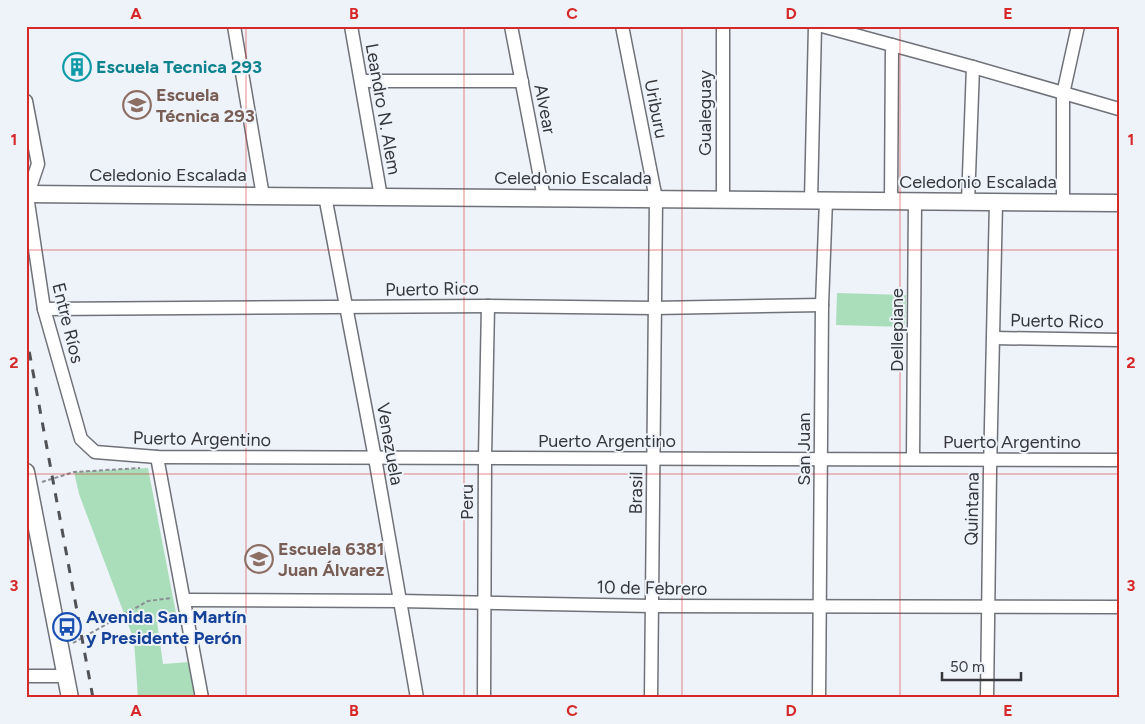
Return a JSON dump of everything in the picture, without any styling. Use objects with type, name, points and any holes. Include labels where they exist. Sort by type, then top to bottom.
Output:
[{"type":"main road","name":"Celedonio Escalada","points":[[27,192],[262,196],[1119,203]]},
{"type":"main road","points":[[28,490],[70,698]]},
{"type":"street","points":[[234,26],[262,196]]},
{"type":"street","name":"Leandro N. Alem","points":[[351,26],[381,197]]},
{"type":"street","name":"Alvear","points":[[511,26],[544,198]]},
{"type":"street","name":"Uriburu","points":[[622,26],[656,199]]},
{"type":"street","name":"Gualeguay","points":[[723,26],[723,200]]},
{"type":"street","name":"San Juan","points":[[815,26],[822,305],[819,698]]},
{"type":"street","points":[[822,26],[973,67],[1119,110]]},
{"type":"street","points":[[1063,202],[1063,94],[1078,26]]},
{"type":"street","points":[[890,201],[892,45]]},
{"type":"street","points":[[968,202],[973,67]]},
{"type":"street","points":[[361,81],[522,82]]},
{"type":"street","name":"Entre Ríos","points":[[26,101],[38,164],[27,192],[44,309],[81,439],[95,452]]},
{"type":"street","name":"Venezuela","points":[[325,196],[348,307],[417,698]]},
{"type":"street","name":"Brasil","points":[[651,698],[656,199]]},
{"type":"street","name":"Dellepiane","points":[[913,459],[915,201]]},
{"type":"street","name":"Quintana","points":[[987,698],[996,202]]},
{"type":"street","name":"Puerto Rico","points":[[44,309],[488,306],[654,308],[822,305]]},
{"type":"street","name":"Peru","points":[[484,698],[488,306]]},
{"type":"street","name":"Puerto Rico","points":[[994,338],[1119,340]]},
{"type":"street","name":"Puerto Argentino","points":[[95,452],[157,457],[1119,460]]},
{"type":"street","points":[[157,457],[202,698]]},
{"type":"street","name":"10 de Febrero","points":[[184,600],[485,602],[652,606],[1119,607]]},
{"type":"street","points":[[26,676],[65,676]]},
{"type":"path","points":[[28,490],[74,472],[148,468],[160,475]]},
{"type":"path","points":[[61,650],[148,601],[176,597],[184,600]]},
{"type":"green space","points":[[837,293],[906,295],[905,327],[836,325]]},
{"type":"green space","points":[[148,468],[176,613],[156,615],[163,664],[190,662],[196,698],[138,698],[134,640],[79,494],[74,472]]},
{"type":"railway","points":[[26,334],[93,698]]},
{"type":"place","name":"Escuela Tecnica 293","points":[[77,67]]},
{"type":"place","name":"Escuela Técnica 293","points":[[137,105]]},
{"type":"place","name":"Escuela 6381 Juan Álvarez","points":[[259,559]]},
{"type":"place","name":"Avenida San Martín y Presidente Perón","points":[[67,627]]}]
